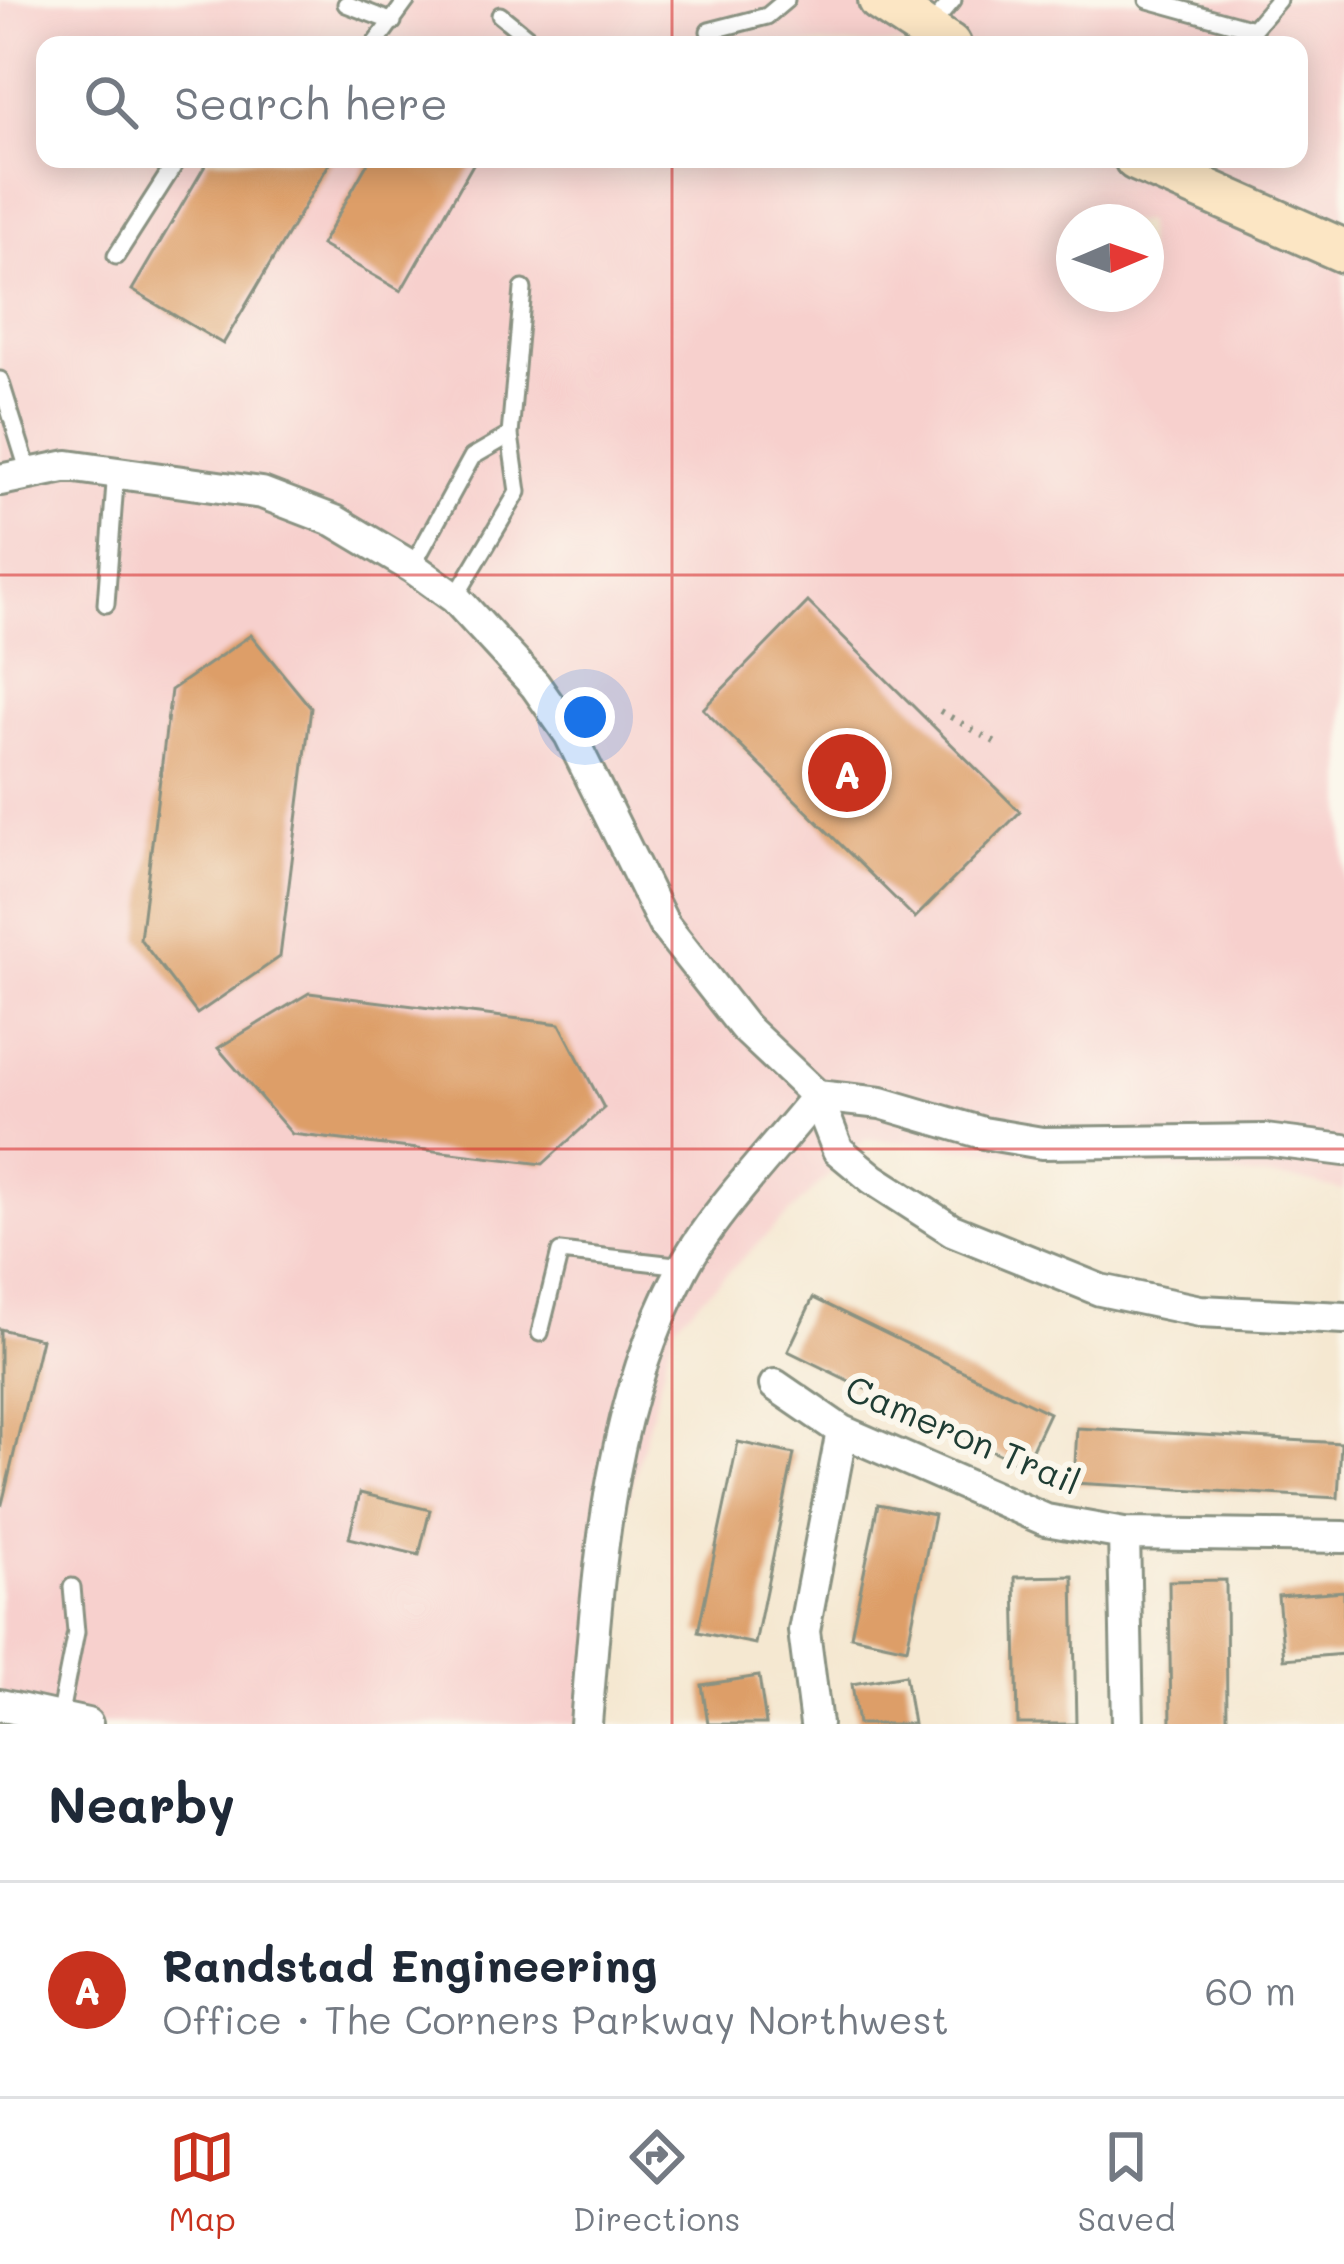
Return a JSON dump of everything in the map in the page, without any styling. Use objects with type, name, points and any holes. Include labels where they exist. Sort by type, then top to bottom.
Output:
[{"type":"street","points":[[880,0],[943,25]]},
{"type":"street","points":[[1157,168],[1344,250]]},
{"type":"street","points":[[15,476],[68,466],[262,494],[335,521],[455,598],[511,656],[570,735],[664,925],[744,1027],[818,1096],[838,1150],[907,1204],[992,1249],[1100,1290],[1240,1315],[1344,1318]]},
{"type":"street","points":[[818,1096],[880,1103],[983,1133],[1042,1143],[1264,1140],[1344,1150]]},
{"type":"street","points":[[586,1724],[603,1510],[638,1369],[684,1266],[818,1096]]},
{"type":"street","name":"Cameron Trail","points":[[775,1385],[842,1431],[1046,1520],[1124,1534],[1344,1537]]},
{"type":"street","points":[[816,1724],[805,1631],[842,1431]]},
{"type":"street","points":[[1124,1534],[1128,1724]]},
{"type":"street","points":[[0,1705],[73,1721]]},
{"type":"lane","points":[[381,36],[407,0]]},
{"type":"lane","points":[[710,31],[767,16],[786,0]]},
{"type":"lane","points":[[1148,0],[1253,29],[1278,0]]},
{"type":"lane","points":[[346,4],[393,22]]},
{"type":"lane","points":[[500,15],[526,36]]},
{"type":"lane","points":[[116,256],[172,168]]},
{"type":"lane","points":[[455,598],[518,492],[510,435],[523,289]]},
{"type":"lane","points":[[0,380],[15,476]]},
{"type":"lane","points":[[412,567],[472,457],[510,435]]},
{"type":"lane","points":[[106,604],[116,470]]},
{"type":"lane","points":[[540,1333],[560,1252],[684,1266]]},
{"type":"lane","points":[[72,1586],[76,1632],[73,1721]]},
{"type":"path","points":[[940,711],[996,743]]},
{"type":"shaded area","points":[[0,0],[1344,0],[1344,1191],[1305,1181],[866,1139],[675,1324],[622,1524],[600,1724],[0,1724]]},
{"type":"building","points":[[204,168],[327,168],[223,344],[132,290]]},
{"type":"building","points":[[365,168],[471,168],[401,291],[321,245]]},
{"type":"building","points":[[808,602],[1020,812],[915,918],[703,709]]},
{"type":"building","points":[[251,635],[311,708],[280,957],[197,1014],[140,939],[171,690]]},
{"type":"building","points":[[309,993],[560,1024],[604,1108],[543,1164],[292,1134],[218,1048]]},
{"type":"building","points":[[813,1298],[1049,1413],[1024,1466],[788,1351]]},
{"type":"building","points":[[0,1329],[41,1339],[2,1504],[0,1503]]},
{"type":"building","points":[[1077,1428],[1341,1443],[1338,1498],[1074,1483]]},
{"type":"building","points":[[738,1442],[794,1454],[755,1644],[698,1632]]},
{"type":"building","points":[[360,1493],[430,1510],[419,1555],[349,1538]]},
{"type":"building","points":[[878,1504],[934,1515],[907,1648],[851,1636]]},
{"type":"building","points":[[1073,1576],[1076,1724],[1018,1724],[1015,1577]]},
{"type":"building","points":[[1226,1580],[1227,1724],[1171,1724],[1169,1581]]},
{"type":"building","points":[[1344,1591],[1344,1654],[1284,1659],[1278,1596]]},
{"type":"building","points":[[905,1675],[913,1724],[858,1724],[852,1684]]},
{"type":"building","points":[[759,1676],[766,1724],[708,1724],[702,1685]]},
{"type":"place","name":"Randstad Engineering","points":[[847,773]]}]
